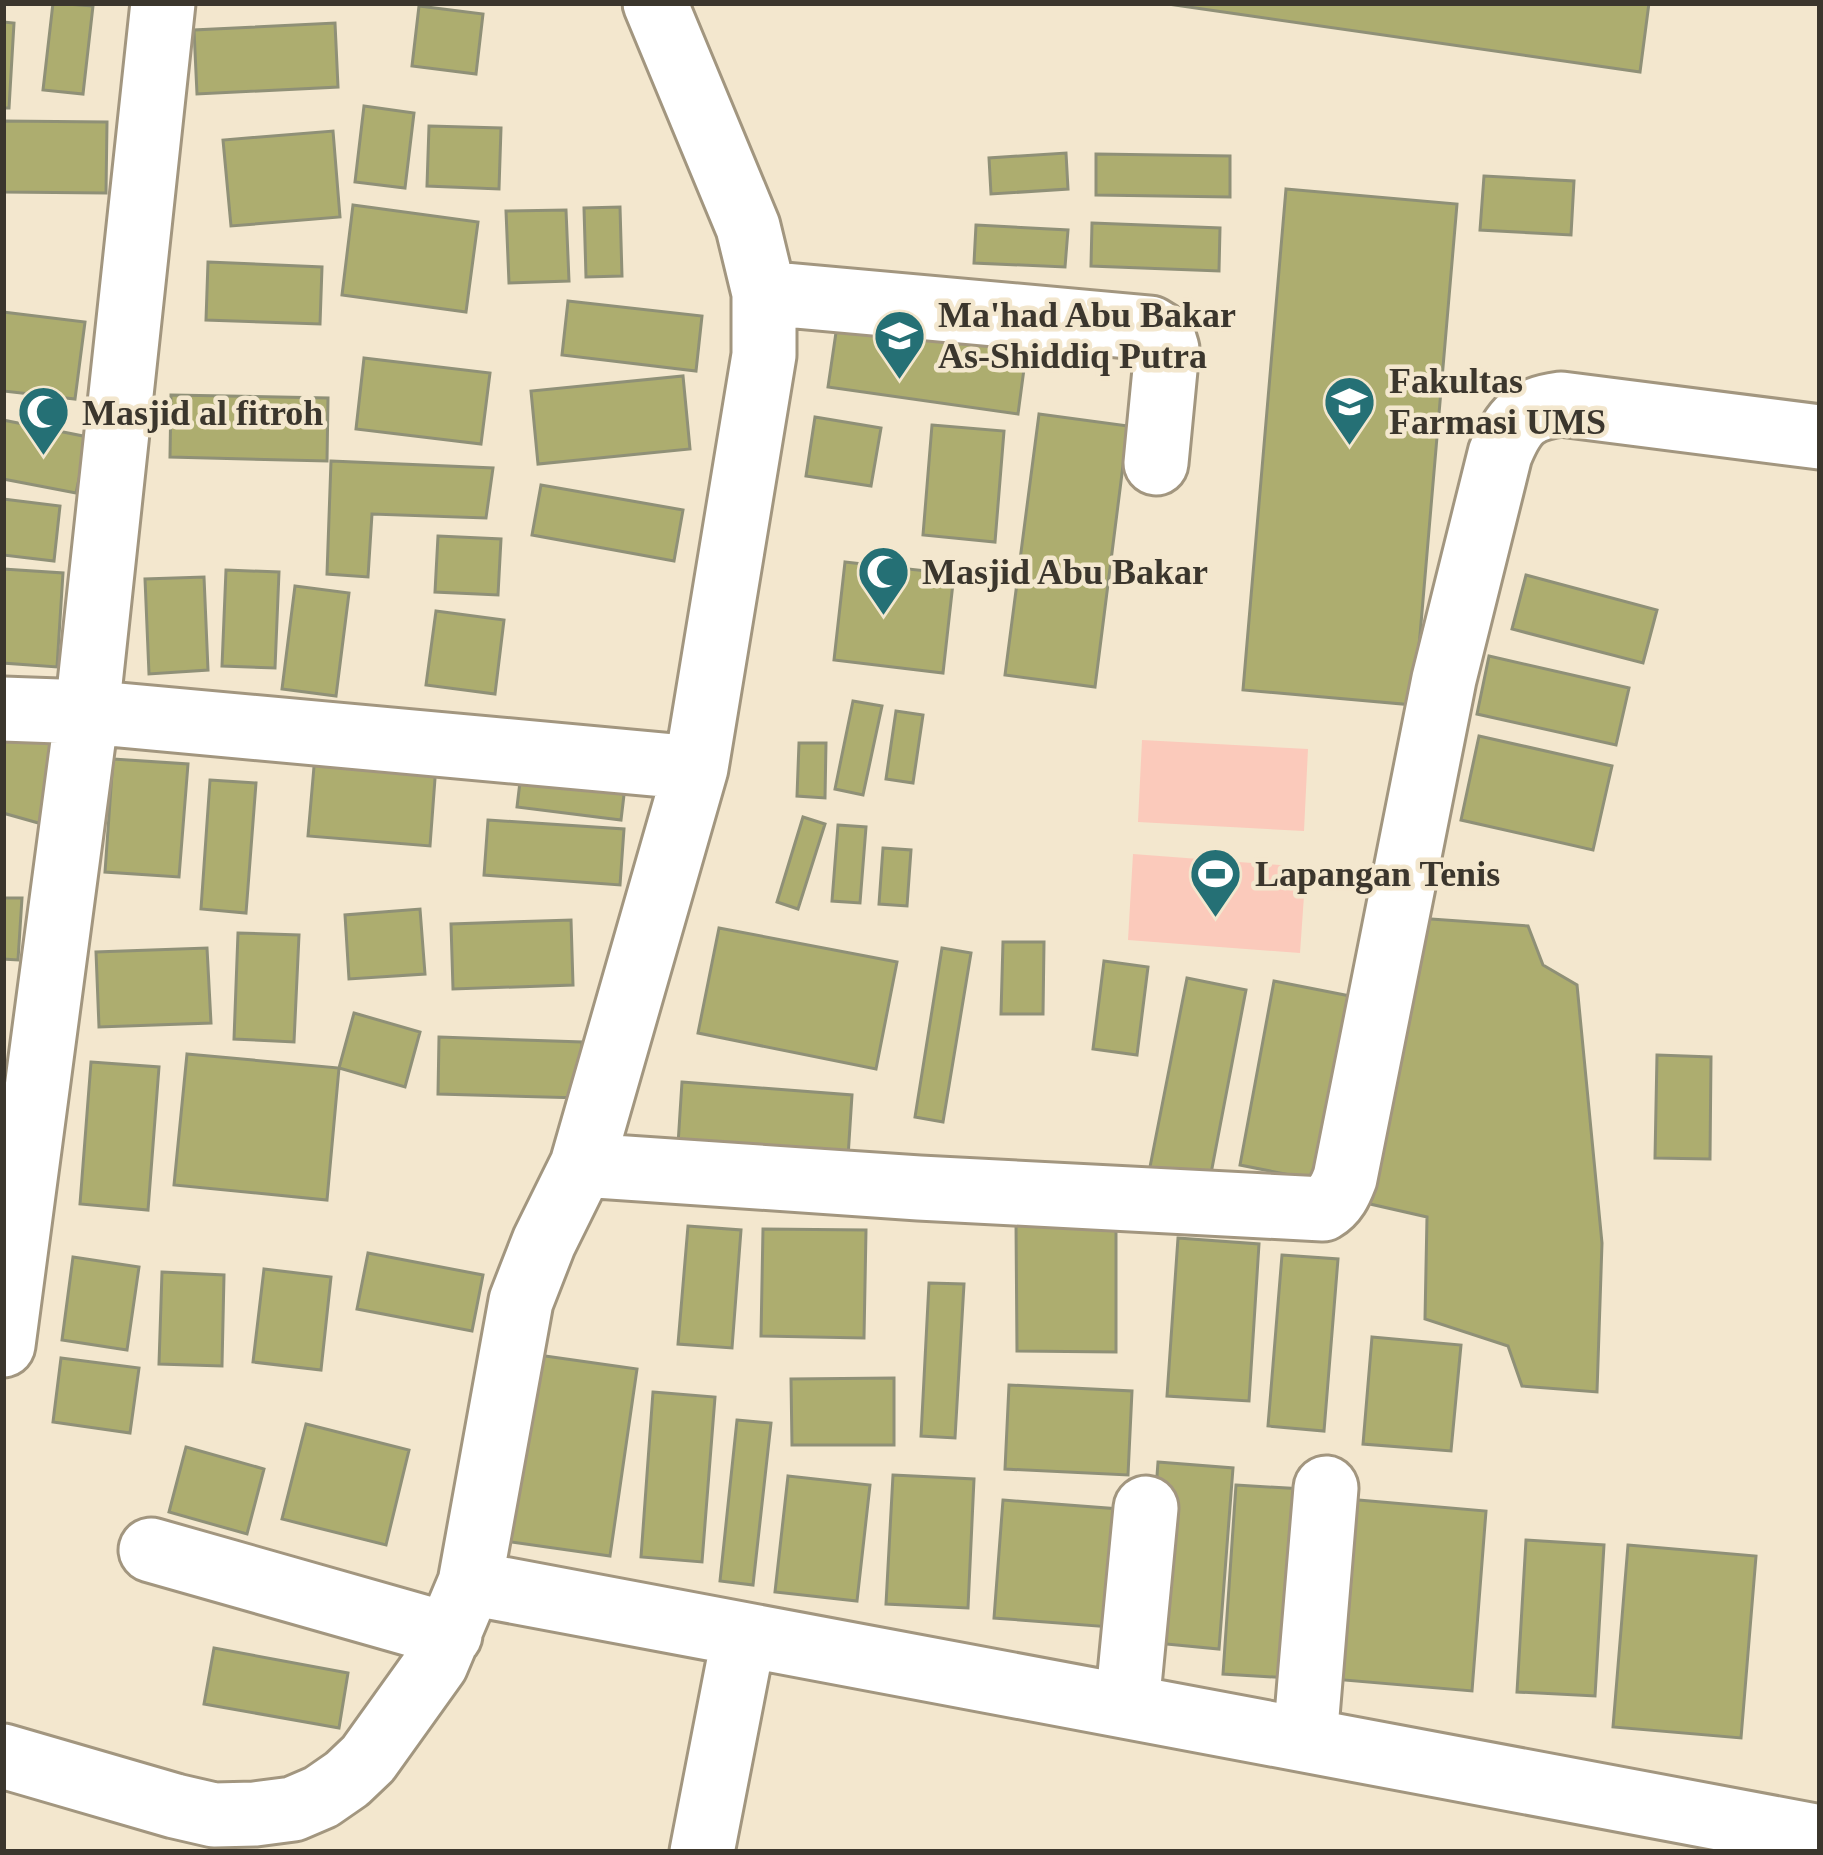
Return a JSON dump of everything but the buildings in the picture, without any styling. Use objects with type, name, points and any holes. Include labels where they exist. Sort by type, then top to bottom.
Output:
[{"type":"street","points":[[3,1345],[87,712],[163,3]]},
{"type":"street","points":[[655,3],[748,227],[788,295]]},
{"type":"street","points":[[788,295],[1150,328],[1163,336],[1167,349],[1156,463]]},
{"type":"street","points":[[4,1763],[214,1815],[293,1809],[334,1788],[368,1760],[436,1664],[460,1609],[521,1301],[582,1165],[697,768],[764,355],[788,295]]},
{"type":"street","points":[[582,1165],[1323,1209],[1331,1204],[1345,1178],[1444,679],[1509,432],[1522,416],[1539,407],[1561,404],[1820,437]]},
{"type":"street","points":[[3,709],[87,712],[697,768]]},
{"type":"street","points":[[1305,1740],[1326,1487]]},
{"type":"street","points":[[1127,1706],[1146,1508]]},
{"type":"street","points":[[151,1550],[460,1609],[744,1635],[1820,1837]]},
{"type":"street","points":[[703,1852],[744,1635]]},
{"type":"shaded area","name":"Lapangan Tenis","points":[[1142,740],[1308,749],[1304,831],[1138,822]]},
{"type":"shaded area","name":"Lapangan Tenis","points":[[1133,854],[1306,867],[1300,953],[1128,940]]},
{"type":"place","name":"Ma'had Abu Bakar As-Shiddiq Putra","points":[[899,381]]},
{"type":"place","name":"Fakultas Farmasi UMS","points":[[1350,447]]},
{"type":"place","name":"Masjid al fitroh","points":[[43,458]]},
{"type":"place","name":"Masjid Abu Bakar","points":[[883,617]]},
{"type":"place","name":"Lapangan Tenis","points":[[1216,919]]}]
